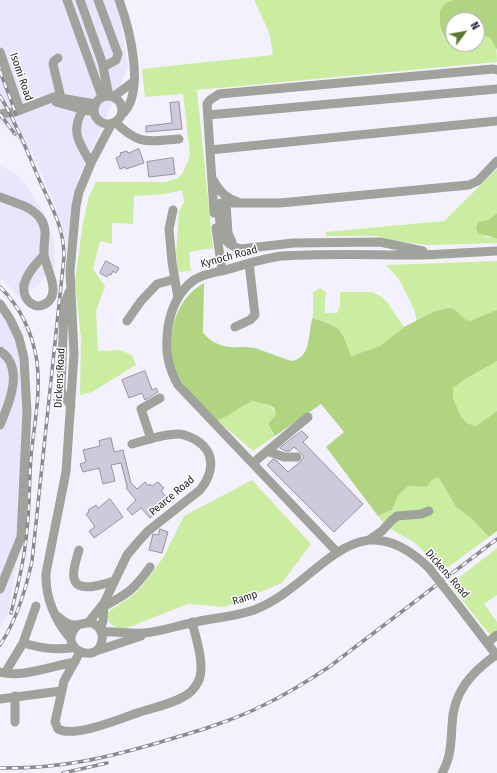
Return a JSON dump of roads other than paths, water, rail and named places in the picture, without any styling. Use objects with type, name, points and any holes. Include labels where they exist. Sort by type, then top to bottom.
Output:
[{"type":"street","points":[[67,0],[108,96],[117,99],[122,106],[116,120],[91,163]]},
{"type":"street","points":[[80,0],[103,67],[108,96]]},
{"type":"street","points":[[98,0],[118,54],[116,60],[103,67]]},
{"type":"street","points":[[122,0],[133,54],[133,82],[132,101],[127,109],[116,120],[106,124],[98,120],[94,108],[99,98],[108,96],[133,82]]},
{"type":"street","name":"Isomi Road","points":[[0,52],[20,110]]},
{"type":"street","points":[[58,58],[53,64],[61,98]]},
{"type":"street","points":[[222,271],[217,246],[211,172],[207,104],[210,100],[219,94],[493,69],[497,70]]},
{"type":"street","points":[[208,115],[497,89]]},
{"type":"street","points":[[0,114],[15,112],[54,97],[94,108]]},
{"type":"street","points":[[49,99],[83,110],[94,108]]},
{"type":"street","points":[[83,110],[77,121],[76,130],[81,145],[91,163]]},
{"type":"street","points":[[116,120],[130,135],[141,140],[179,139]]},
{"type":"street","points":[[210,150],[497,121]]},
{"type":"street","points":[[101,122],[102,142]]},
{"type":"street","points":[[430,254],[416,249],[380,242],[293,243],[241,249],[234,244],[228,233],[226,204],[280,203],[469,185],[478,181],[497,161]]},
{"type":"street","name":"Dickens Road","points":[[71,644],[59,623],[48,598],[45,584],[66,472],[71,406],[62,393],[61,388],[64,312],[66,297],[70,290],[70,258],[76,206],[79,192],[91,163]]},
{"type":"street","points":[[211,172],[216,185],[221,192],[232,200],[243,204]]},
{"type":"street","points":[[0,197],[32,210],[44,224],[46,235],[44,255],[49,267],[53,293],[50,300],[45,304],[38,305],[28,301],[24,295],[24,285],[28,274],[44,255]]},
{"type":"street","points":[[173,210],[169,228],[178,298]]},
{"type":"street","name":"Kynoch Road","points":[[337,552],[178,384],[172,373],[167,358],[166,339],[171,313],[178,298],[195,280],[249,263],[281,256],[430,254],[497,251]]},
{"type":"street","points":[[235,327],[250,320],[255,315],[249,263]]},
{"type":"street","points":[[128,321],[141,301],[157,284],[175,279]]},
{"type":"street","points":[[0,304],[10,319],[19,338],[24,358],[27,412],[21,537],[0,589]]},
{"type":"street","points":[[0,351],[9,361],[13,373],[12,389],[0,425]]},
{"type":"street","points":[[151,439],[141,409],[160,398]]},
{"type":"street","points":[[253,463],[308,417]]},
{"type":"street","name":"Pearce Road","points":[[88,623],[104,605],[127,555],[148,531],[200,490],[205,484],[211,468],[212,460],[203,445],[188,436],[172,434],[132,444]]},
{"type":"street","points":[[267,451],[284,457],[297,457]]},
{"type":"street","points":[[369,540],[382,531],[397,516],[421,514],[428,511]]},
{"type":"street","name":"Dickens Road","points":[[337,552],[352,544],[369,540],[386,541],[404,548],[429,568],[497,655]]},
{"type":"street","points":[[79,550],[74,580],[79,586],[102,586],[114,581]]},
{"type":"street","name":"Ramp","points":[[101,631],[126,634],[145,633],[254,610],[281,595],[337,552]]},
{"type":"street","points":[[104,605],[128,593],[135,587],[150,567]]},
{"type":"street","name":"Pearce Road","points":[[101,631],[104,605]]},
{"type":"street","points":[[3,673],[23,643],[36,606]]},
{"type":"street","points":[[57,616],[70,624],[78,625],[88,623],[97,626],[101,631],[102,641],[100,647],[96,651],[91,653],[80,652],[71,644]]},
{"type":"street","points":[[80,652],[71,663],[61,691],[55,722],[58,729],[61,731],[89,728],[128,712],[183,697],[193,689],[198,682],[201,669],[192,622]]},
{"type":"street","points":[[71,663],[71,644],[74,629],[78,625]]},
{"type":"street","name":"Ramp","points":[[96,651],[132,640],[145,633]]},
{"type":"street","points":[[487,643],[497,635]]},
{"type":"street","points":[[23,643],[55,650],[71,644]]},
{"type":"street","points":[[442,773],[450,755],[454,710],[457,699],[471,676],[497,655]]},
{"type":"street","points":[[3,673],[25,673],[71,663]]},
{"type":"street","points":[[0,699],[61,691]]},
{"type":"street","points":[[15,696],[15,722]]},
{"type":"railway","points":[[0,71],[16,114]]},
{"type":"railway","points":[[0,96],[16,126],[56,216],[62,236],[64,257],[32,561],[20,604],[11,626],[0,645]]},
{"type":"railway","points":[[0,114],[15,134]]},
{"type":"railway","points":[[0,287],[14,303],[29,331],[35,352],[38,374],[38,397],[31,456],[29,511],[25,550],[11,613]]},
{"type":"railway","points":[[0,768],[43,767],[103,757],[189,733],[252,711],[289,692],[329,667],[497,539]]},
{"type":"railway","points":[[63,773],[107,763]]}]
